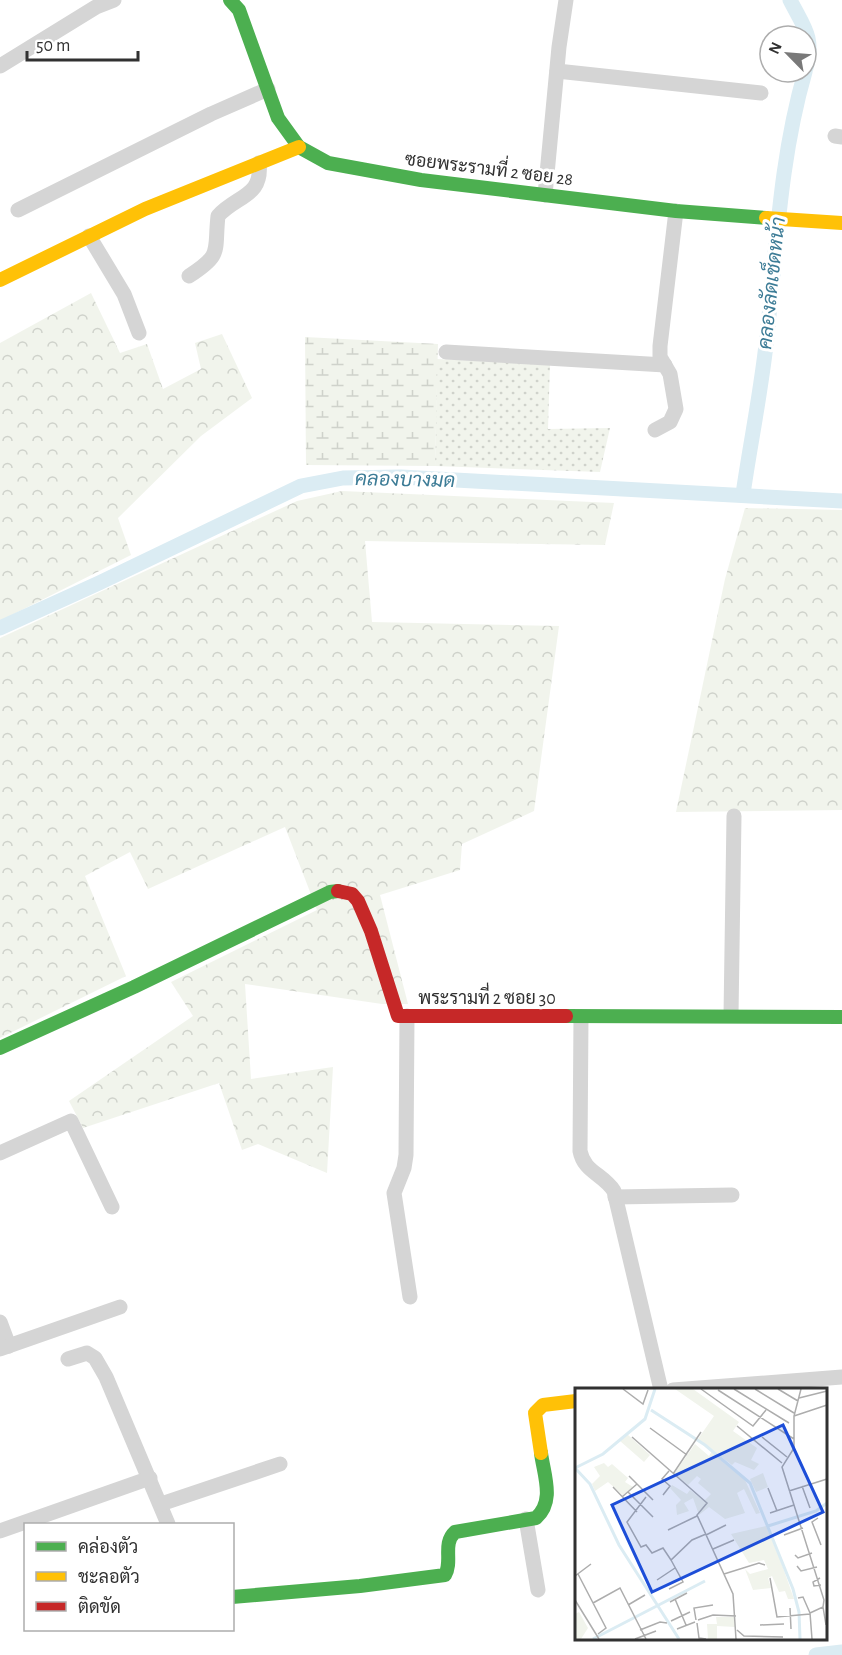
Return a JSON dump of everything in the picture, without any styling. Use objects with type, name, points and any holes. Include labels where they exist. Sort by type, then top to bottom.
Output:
[{"type":"street","points":[[0,66],[97,4],[114,0]]},
{"type":"street","name":"ซอยพระรามที่ 2 ซอย 28","points":[[230,0],[238,10],[278,118],[299,147],[328,163],[421,180],[676,211],[842,223]]},
{"type":"street","points":[[545,195],[556,71],[566,0]]},
{"type":"street","points":[[556,71],[761,93]]},
{"type":"street","points":[[18,210],[211,114],[268,89]]},
{"type":"street","points":[[0,280],[145,209],[299,147]]},
{"type":"street","points":[[189,276],[214,256],[218,243],[218,216],[225,208],[253,192],[260,174],[259,163]]},
{"type":"street","points":[[655,430],[670,422],[676,409],[670,374],[660,357],[660,346],[676,211]]},
{"type":"street","points":[[89,236],[124,294],[139,333]]},
{"type":"street","points":[[446,352],[665,365]]},
{"type":"street","points":[[731,1015],[734,816]]},
{"type":"street","name":"พระรามที่ 2 ซอย 30","points":[[0,1048],[134,987],[330,892],[342,891],[351,894],[359,901],[398,1016],[842,1017]]},
{"type":"street","points":[[407,1016],[406,1155],[404,1168],[394,1192],[410,1297]]},
{"type":"street","points":[[581,1017],[580,1151],[582,1161],[587,1168],[608,1183],[615,1197],[661,1388]]},
{"type":"street","points":[[0,1153],[71,1121],[112,1207]]},
{"type":"street","points":[[615,1197],[732,1195]]},
{"type":"street","points":[[0,1322],[4,1348],[120,1307]]},
{"type":"street","points":[[68,1359],[87,1353],[95,1358],[106,1377],[168,1523]]},
{"type":"street","points":[[687,1388],[842,1377]]},
{"type":"street","points":[[234,1597],[360,1586],[445,1575],[450,1566],[447,1539],[450,1535],[455,1532],[536,1518],[544,1511],[548,1500],[535,1413],[543,1406],[575,1401]]},
{"type":"street","points":[[161,1504],[280,1464]]},
{"type":"street","points":[[0,1531],[150,1478]]},
{"type":"street","points":[[526,1519],[538,1590]]},
{"type":"green space","points":[[91,293],[120,353],[147,344],[163,389],[201,369],[195,343],[222,334],[252,398],[201,436],[118,518],[131,555],[0,621],[0,343]]},
{"type":"green space","points":[[305,337],[438,344],[435,466],[306,465]]},
{"type":"green space","points":[[437,359],[550,364],[548,429],[610,428],[600,472],[435,466]]},
{"type":"green space","points":[[342,491],[614,503],[605,545],[365,541],[372,622],[559,626],[534,811],[462,844],[460,870],[380,895],[408,1004],[382,1004],[245,984],[251,1079],[333,1067],[327,1173],[258,1144],[242,1150],[219,1083],[83,1128],[69,1101],[193,1016],[171,982],[317,910],[285,827],[148,889],[130,852],[85,876],[126,976],[0,1038],[0,638],[297,501]]},
{"type":"green space","points":[[745,508],[842,510],[842,810],[676,812],[725,579]]},
{"type":"waterway","name":"คลองลัดเช็ดหน้า","points":[[790,0],[802,24]]},
{"type":"waterway","name":"คลองลัดเช็ดหน้า","points":[[743,494],[766,347],[785,166],[802,84]]},
{"type":"waterway","name":"คลองบางมด","points":[[0,628],[301,486],[343,478],[401,477],[842,501]]},
{"type":"waterway","points":[[816,1655],[842,1652]]},
{"type":"traffic: fast","points":[[230,0],[239,10],[278,118],[299,147],[328,163],[421,180],[676,211],[766,218]]},
{"type":"traffic: fast","points":[[0,1048],[134,987],[330,892],[338,891]]},
{"type":"traffic: fast","points":[[566,1016],[842,1017]]},
{"type":"traffic: fast","points":[[234,1597],[360,1586],[445,1575],[449,1542],[455,1532],[536,1518],[542,1511],[547,1488],[541,1453]]},
{"type":"traffic: slow","points":[[0,280],[145,209],[299,147]]},
{"type":"traffic: slow","points":[[766,218],[842,223]]},
{"type":"traffic: slow","points":[[541,1453],[535,1413],[543,1405],[575,1401]]},
{"type":"traffic: jam","points":[[338,891],[352,894],[358,901],[371,931],[398,1016],[566,1016]]}]
